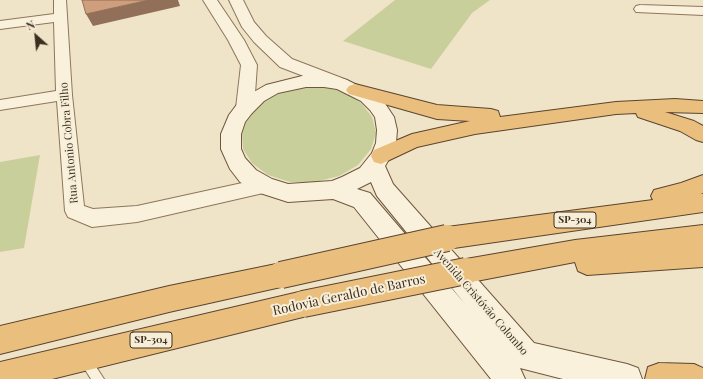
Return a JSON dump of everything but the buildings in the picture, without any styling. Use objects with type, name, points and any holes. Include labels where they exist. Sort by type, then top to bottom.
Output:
[{"type":"highway","points":[[348,87],[437,112],[534,119]]},
{"type":"highway","points":[[378,161],[412,141],[475,127],[616,108],[675,105],[703,107]]},
{"type":"highway","points":[[616,108],[651,113],[687,126],[703,135]]},
{"type":"highway","points":[[520,228],[682,192],[703,184]]},
{"type":"highway","name":"SP-304","points":[[0,340],[169,299],[447,238],[703,203]]},
{"type":"highway","name":"Rodovia Geraldo de Barros","points":[[0,377],[303,304],[575,251],[703,235]]},
{"type":"highway","points":[[468,271],[703,256]]},
{"type":"highway","points":[[652,379],[694,379]]},
{"type":"main road","points":[[210,0],[236,40],[249,65],[245,108]]},
{"type":"main road","points":[[236,0],[247,24],[260,39],[286,63],[348,87],[372,102],[384,117],[387,130],[386,143],[378,161],[368,174],[333,190],[288,193],[265,186],[248,176],[237,163],[231,149],[231,134],[236,120],[245,108],[267,92],[289,84],[306,81],[324,81],[348,87]]},
{"type":"main road","name":"Avenida Cristóvão Colombo","points":[[378,161],[385,190],[526,356],[627,379]]},
{"type":"main road","points":[[333,190],[362,200],[510,379]]},
{"type":"street","points":[[0,25],[61,8]]},
{"type":"street","name":"Rua Antonio Cobra Filho","points":[[61,8],[64,95],[75,211],[92,218],[137,214],[265,186]]},
{"type":"street","points":[[640,9],[703,11]]},
{"type":"street","points":[[0,105],[64,95]]},
{"type":"lane","points":[[83,357],[98,379]]},
{"type":"green space","points":[[395,0],[490,0],[472,13],[431,69],[343,41]]},
{"type":"green space","points":[[312,87],[331,88],[348,94],[362,104],[372,117],[376,133],[371,149],[358,165],[339,176],[315,182],[290,182],[268,175],[252,163],[243,149],[242,133],[247,118],[259,105],[274,95],[293,89]]},
{"type":"green space","points":[[40,155],[24,248],[0,252],[0,162]]}]
